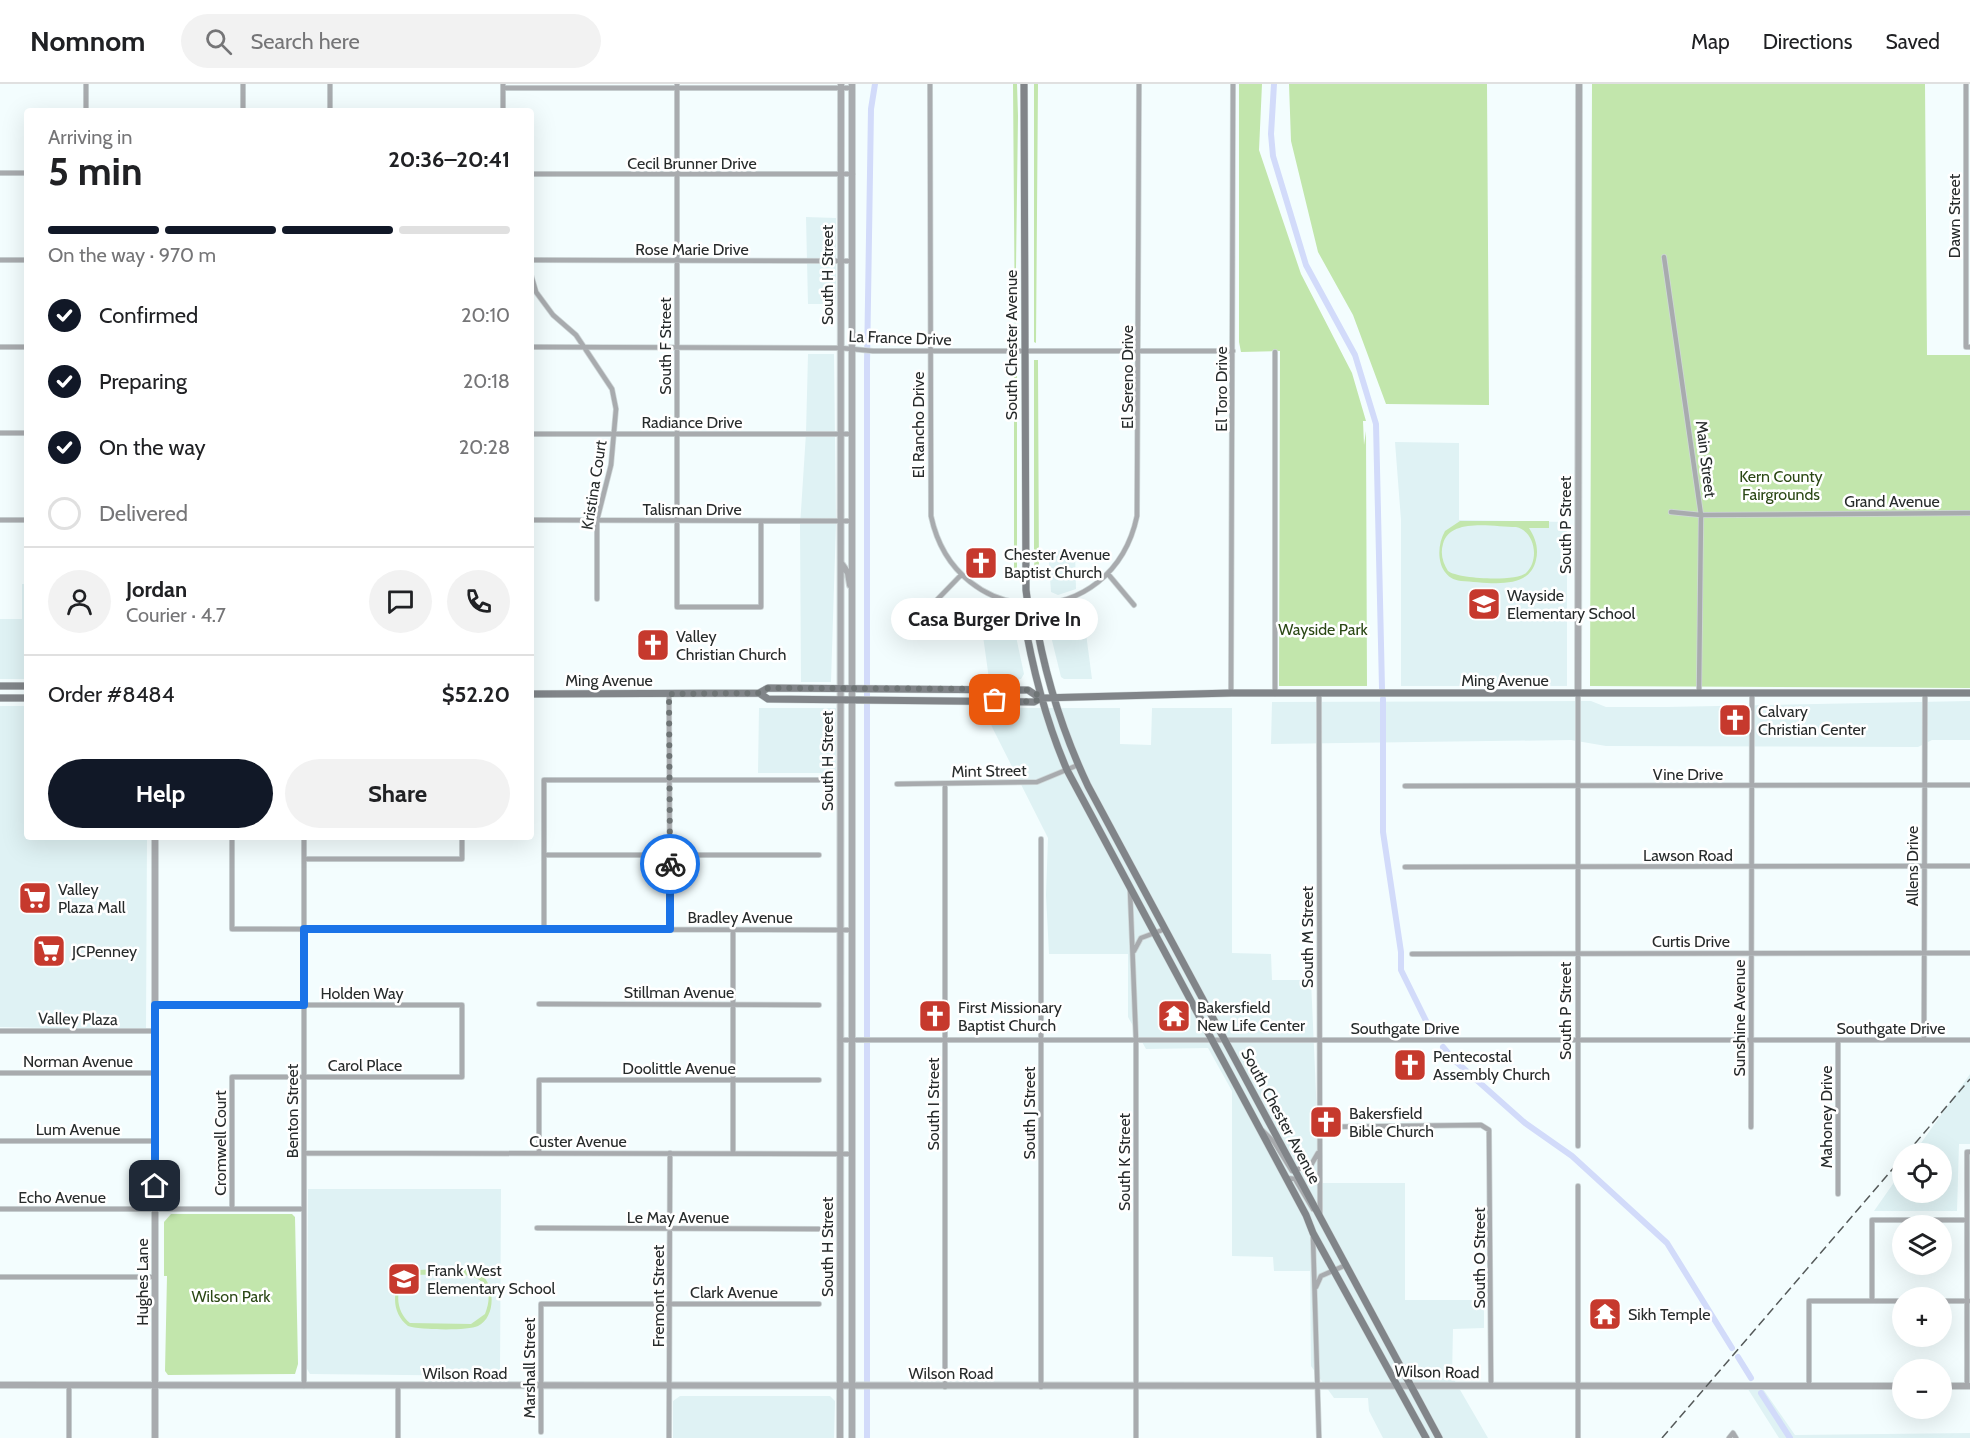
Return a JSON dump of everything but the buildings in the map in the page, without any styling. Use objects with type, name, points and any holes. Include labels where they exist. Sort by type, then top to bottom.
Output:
[{"type":"main road","name":"South Chester Avenue","points":[[1024,84],[1024,561],[1028,605],[1023,613],[1041,698],[1068,770],[1286,1178],[1313,1233],[1335,1269],[1426,1438]]},
{"type":"main road","name":"South Chester Avenue","points":[[1028,605],[1034,611],[1052,698],[1078,765],[1439,1438]]},
{"type":"main road","points":[[0,686],[24,686]]},
{"type":"main road","name":"Ming Avenue","points":[[534,694],[759,693],[768,688],[840,688],[1028,690],[1035,692],[1041,698]]},
{"type":"main road","name":"Ming Avenue","points":[[759,693],[768,699],[1034,702],[1041,698],[1231,693],[1970,693]]},
{"type":"main road","points":[[0,698],[24,698]]},
{"type":"street","points":[[86,84],[86,108]]},
{"type":"street","points":[[243,84],[243,108]]},
{"type":"street","points":[[330,84],[330,108]]},
{"type":"street","name":"El Rancho Drive","points":[[930,84],[931,516],[943,550],[961,575],[990,595],[1028,605]]},
{"type":"street","name":"El Sereno Drive","points":[[1028,605],[1072,598],[1092,587],[1108,574],[1126,551],[1137,516],[1139,84]]},
{"type":"street","name":"El Toro Drive","points":[[1231,693],[1233,84]]},
{"type":"street","name":"South P Street","points":[[1578,1146],[1579,84]]},
{"type":"street","name":"Dawn Street","points":[[1966,84],[1968,347]]},
{"type":"street","points":[[503,108],[503,86],[852,86]]},
{"type":"street","name":"South F Street","points":[[677,86],[677,607],[760,607],[760,521]]},
{"type":"street","name":"South H Street","points":[[840,1438],[841,86]]},
{"type":"street","name":"South H Street","points":[[852,86],[852,521],[856,701],[852,930],[852,1438]]},
{"type":"street","points":[[0,173],[24,174]]},
{"type":"street","name":"Cecil Brunner Drive","points":[[534,174],[853,174]]},
{"type":"street","name":"Main Street","points":[[1664,257],[1701,515],[1699,693]]},
{"type":"street","points":[[0,260],[24,260]]},
{"type":"street","name":"Rose Marie Drive","points":[[534,260],[852,261]]},
{"type":"street","name":"Kristina Court","points":[[534,286],[536,292],[583,347],[612,389],[616,409],[611,465],[597,520],[597,599]]},
{"type":"street","points":[[0,347],[24,347]]},
{"type":"street","name":"La France Drive","points":[[534,347],[841,348],[852,351],[1233,351]]},
{"type":"street","points":[[1275,351],[1275,694]]},
{"type":"street","points":[[0,433],[24,433]]},
{"type":"street","name":"Radiance Drive","points":[[534,434],[852,434]]},
{"type":"street","name":"Grand Avenue","points":[[1671,512],[1701,515],[1970,513]]},
{"type":"street","points":[[0,520],[24,520]]},
{"type":"street","name":"Talisman Drive","points":[[534,520],[852,521]]},
{"type":"street","points":[[841,563],[848,573],[853,603]]},
{"type":"street","points":[[1108,574],[1134,605]]},
{"type":"street","points":[[930,607],[961,575]]},
{"type":"street","name":"Sunshine Avenue","points":[[1751,1127],[1752,693]]},
{"type":"street","name":"Allens Drive","points":[[1924,693],[1924,1040]]},
{"type":"street","points":[[669,694],[670,929]]},
{"type":"street","name":"South M Street","points":[[1318,1214],[1319,694]]},
{"type":"street","name":"Mint Street","points":[[897,784],[1037,782],[1078,765]]},
{"type":"street","points":[[544,929],[544,780],[819,780]]},
{"type":"street","name":"South I Street","points":[[945,784],[945,1387]]},
{"type":"street","name":"Vine Drive","points":[[1405,786],[1970,785]]},
{"type":"street","name":"South J Street","points":[[1041,839],[1041,1387]]},
{"type":"street","name":"Hughes Lane","points":[[155,840],[155,1438]]},
{"type":"street","name":"Bradley Avenue","points":[[232,840],[232,929],[852,930]]},
{"type":"street","name":"Benton Street","points":[[304,840],[304,1386]]},
{"type":"street","points":[[304,859],[462,859],[462,840]]},
{"type":"street","points":[[544,855],[819,855]]},
{"type":"street","name":"Lawson Road","points":[[1405,867],[1970,866]]},
{"type":"street","name":"South K Street","points":[[1129,887],[1136,1040],[1136,1438]]},
{"type":"street","points":[[733,929],[733,1153]]},
{"type":"street","points":[[1132,957],[1135,944],[1141,938],[1165,929]]},
{"type":"street","name":"Curtis Drive","points":[[1412,954],[1970,953]]},
{"type":"street","name":"Stillman Avenue","points":[[539,1004],[819,1005]]},
{"type":"street","name":"Holden Way","points":[[155,1005],[462,1005],[462,1077]]},
{"type":"street","name":"Valley Plaza","points":[[0,1030],[155,1031]]},
{"type":"street","name":"Southgate Drive","points":[[840,1040],[1970,1040]]},
{"type":"street","name":"Mahoney Drive","points":[[1838,1040],[1838,1194]]},
{"type":"street","name":"Norman Avenue","points":[[0,1073],[155,1073]]},
{"type":"street","name":"Carol Place","points":[[232,1077],[462,1077]]},
{"type":"street","name":"Cromwell Court","points":[[231,1209],[232,1077]]},
{"type":"street","name":"Doolittle Avenue","points":[[539,1153],[539,1080],[819,1080]]},
{"type":"street","name":"South O Street","points":[[1318,1127],[1481,1125],[1489,1130],[1491,1386]]},
{"type":"street","points":[[1260,1130],[1274,1142],[1289,1169],[1296,1171],[1311,1166],[1319,1151]]},
{"type":"street","name":"Lum Avenue","points":[[0,1141],[155,1141]]},
{"type":"street","points":[[1952,1386],[1968,1386],[1968,1152]]},
{"type":"street","name":"Custer Avenue","points":[[304,1153],[852,1154]]},
{"type":"street","name":"Fremont Street","points":[[669,1438],[670,1153]]},
{"type":"street","points":[[1286,1178],[1294,1179],[1308,1204],[1318,1214]]},
{"type":"street","points":[[1578,1186],[1578,1438]]},
{"type":"street","name":"Echo Avenue","points":[[0,1209],[304,1209]]},
{"type":"street","points":[[1872,1301],[1872,1220],[1967,1220]]},
{"type":"street","name":"Le May Avenue","points":[[537,1228],[819,1229]]},
{"type":"street","points":[[1313,1233],[1318,1438]]},
{"type":"street","points":[[1315,1292],[1321,1276],[1346,1265]]},
{"type":"street","points":[[0,1277],[155,1277]]},
{"type":"street","points":[[1809,1386],[1809,1301],[1892,1301]]},
{"type":"street","points":[[1952,1301],[1968,1301]]},
{"type":"street","name":"Clark Avenue","points":[[541,1304],[819,1304]]},
{"type":"street","name":"Marshall Street","points":[[541,1304],[541,1432]]},
{"type":"street","name":"Wilson Road","points":[[0,1385],[1892,1386]]},
{"type":"street","points":[[69,1385],[69,1438]]},
{"type":"street","points":[[398,1386],[398,1438]]},
{"type":"shaded area","points":[[806,217],[836,218],[836,304],[808,304]]},
{"type":"shaded area","points":[[808,354],[834,354],[836,523],[831,682],[801,682],[800,526]]},
{"type":"shaded area","name":"Wayside Elementary School","points":[[1395,442],[1459,443],[1459,520],[1567,522],[1567,686],[1401,686],[1401,520]]},
{"type":"shaded area","points":[[1075,550],[1076,589],[1058,595],[1051,592],[1048,551]]},
{"type":"shaded area","points":[[22,584],[24,584],[24,679],[0,679],[0,619],[22,619]]},
{"type":"shaded area","points":[[978,600],[1011,613],[1024,674],[1021,679],[989,679]]},
{"type":"shaded area","points":[[1082,603],[1092,679],[1064,679],[1061,677],[1046,616]]},
{"type":"shaded area","points":[[1591,701],[1606,707],[1667,707],[1970,701],[1970,740],[1932,740],[1918,747],[1606,746],[1571,740],[1271,744],[1272,702]]},
{"type":"shaded area","points":[[0,706],[24,706],[24,840],[147,840],[146,1030],[0,1027]]},
{"type":"shaded area","points":[[759,708],[836,708],[836,773],[758,773]]},
{"type":"shaded area","points":[[988,708],[1120,708],[1120,744],[1151,745],[1152,708],[1232,708],[1232,953],[1271,954],[1272,980],[1311,980],[1320,1183],[1405,1183],[1405,1300],[1484,1300],[1484,1328],[1453,1329],[1452,1376],[1488,1438],[1383,1438],[1369,1411],[1368,1398],[1334,1398],[1311,1366],[1310,1271],[1274,1271],[1273,1257],[1232,1256],[1232,1091],[1208,1048],[1146,1049],[1128,1017],[1128,954],[1049,954],[1046,895],[1048,838],[992,727],[988,717]]},
{"type":"shaded area","points":[[1970,1074],[1970,1144],[1959,1144],[1957,1211],[1874,1211],[1892,1185],[1892,1203],[1952,1203],[1952,1143],[1921,1143]]},
{"type":"shaded area","name":"Frank West Elementary School","points":[[308,1189],[501,1189],[500,1376],[310,1374],[307,1369]]},
{"type":"shaded area","points":[[1746,1386],[1761,1386],[1795,1435],[1970,1433],[1970,1438],[1779,1438]]},
{"type":"shaded area","points":[[680,1396],[830,1396],[835,1401],[834,1438],[673,1438],[673,1401]]},
{"type":"green space","points":[[1013,84],[1017,84],[1018,116],[1015,343]]},
{"type":"green space","points":[[1034,84],[1038,84],[1036,343],[1034,342]]},
{"type":"green space","name":"Wayside Park","points":[[1239,84],[1262,84],[1259,150],[1301,274],[1352,373],[1366,421],[1363,421],[1364,445],[1366,431],[1367,686],[1279,686],[1280,351],[1241,352],[1239,342]]},
{"type":"green space","points":[[1289,84],[1487,84],[1489,405],[1386,404],[1353,315],[1318,252],[1291,141]]},
{"type":"green space","name":"Kern County Fairgrounds","points":[[1592,84],[1925,84],[1927,355],[1970,355],[1970,688],[1590,686]]},
{"type":"green space","points":[[1014,360],[1017,360],[1017,573],[1014,573]]},
{"type":"green space","points":[[1034,360],[1038,360],[1039,580],[1035,580],[1034,558]]},
{"type":"green space","points":[[1460,521],[1549,521],[1549,528],[1529,528],[1537,547],[1532,570],[1525,577],[1505,583],[1461,581],[1447,574],[1439,554],[1445,531]],"holes":[[[1474,525],[1516,527],[1528,534],[1534,554],[1526,573],[1511,578],[1487,578],[1463,576],[1448,571],[1442,548],[1447,536],[1454,530]]]},
{"type":"green space","name":"Wilson Park","points":[[171,1214],[292,1214],[295,1217],[298,1364],[295,1374],[168,1375],[165,1371],[167,1276],[164,1276],[164,1222]]},
{"type":"green space","points":[[455,1268],[476,1271],[483,1276],[490,1290],[492,1298],[489,1315],[473,1328],[443,1329],[408,1326],[399,1315],[395,1302],[397,1288],[404,1275],[416,1270]],"holes":[[[455,1274],[479,1280],[486,1287],[489,1298],[485,1314],[471,1324],[410,1323],[401,1311],[398,1297],[403,1283],[415,1275]]]},
{"type":"waterway","points":[[867,1438],[867,364],[871,109],[875,84]]},
{"type":"waterway","points":[[1274,84],[1271,134],[1273,156],[1306,265],[1355,355],[1376,424],[1382,688]]},
{"type":"waterway","points":[[1383,699],[1383,832],[1401,952],[1401,970],[1432,1033]]},
{"type":"waterway","points":[[1443,1047],[1453,1059],[1525,1123],[1572,1156],[1667,1243],[1732,1348]]},
{"type":"waterway","points":[[1738,1357],[1751,1378]]},
{"type":"waterway","points":[[1761,1393],[1790,1438]]},
{"type":"railway","points":[[1915,1143],[1970,1079]]},
{"type":"railway","points":[[1662,1438],[1892,1170]]},
{"type":"way so far","points":[[670,864],[669,694],[759,693],[768,688],[1004,689],[1028,690],[1035,692],[1041,698],[1034,702],[995,700]]},
{"type":"place","name":"Chester Avenue Baptist Church","points":[[981,563]]},
{"type":"place","name":"Wayside Elementary School","points":[[1484,604]]},
{"type":"place","name":"Valley Christian Church","points":[[653,645]]},
{"type":"place","name":"Casa Burger Drive In","points":[[995,700]]},
{"type":"place","name":"Calvary Christian Center","points":[[1735,720]]},
{"type":"place","name":"Valley Plaza Mall","points":[[35,898]]},
{"type":"place","name":"JCPenney","points":[[49,951]]},
{"type":"place","name":"First Missionary Baptist Church","points":[[935,1016]]},
{"type":"place","name":"Bakersfield New Life Center","points":[[1174,1016]]},
{"type":"place","name":"Pentecostal Assembly Church","points":[[1410,1065]]},
{"type":"place","name":"Bakersfield Bible Church","points":[[1326,1122]]},
{"type":"place","name":"Frank West Elementary School","points":[[404,1279]]},
{"type":"place","name":"Sikh Temple","points":[[1605,1314]]},
{"type":"route","points":[[155,1186],[155,1005],[304,1005],[304,929],[670,929],[670,864]]}]
